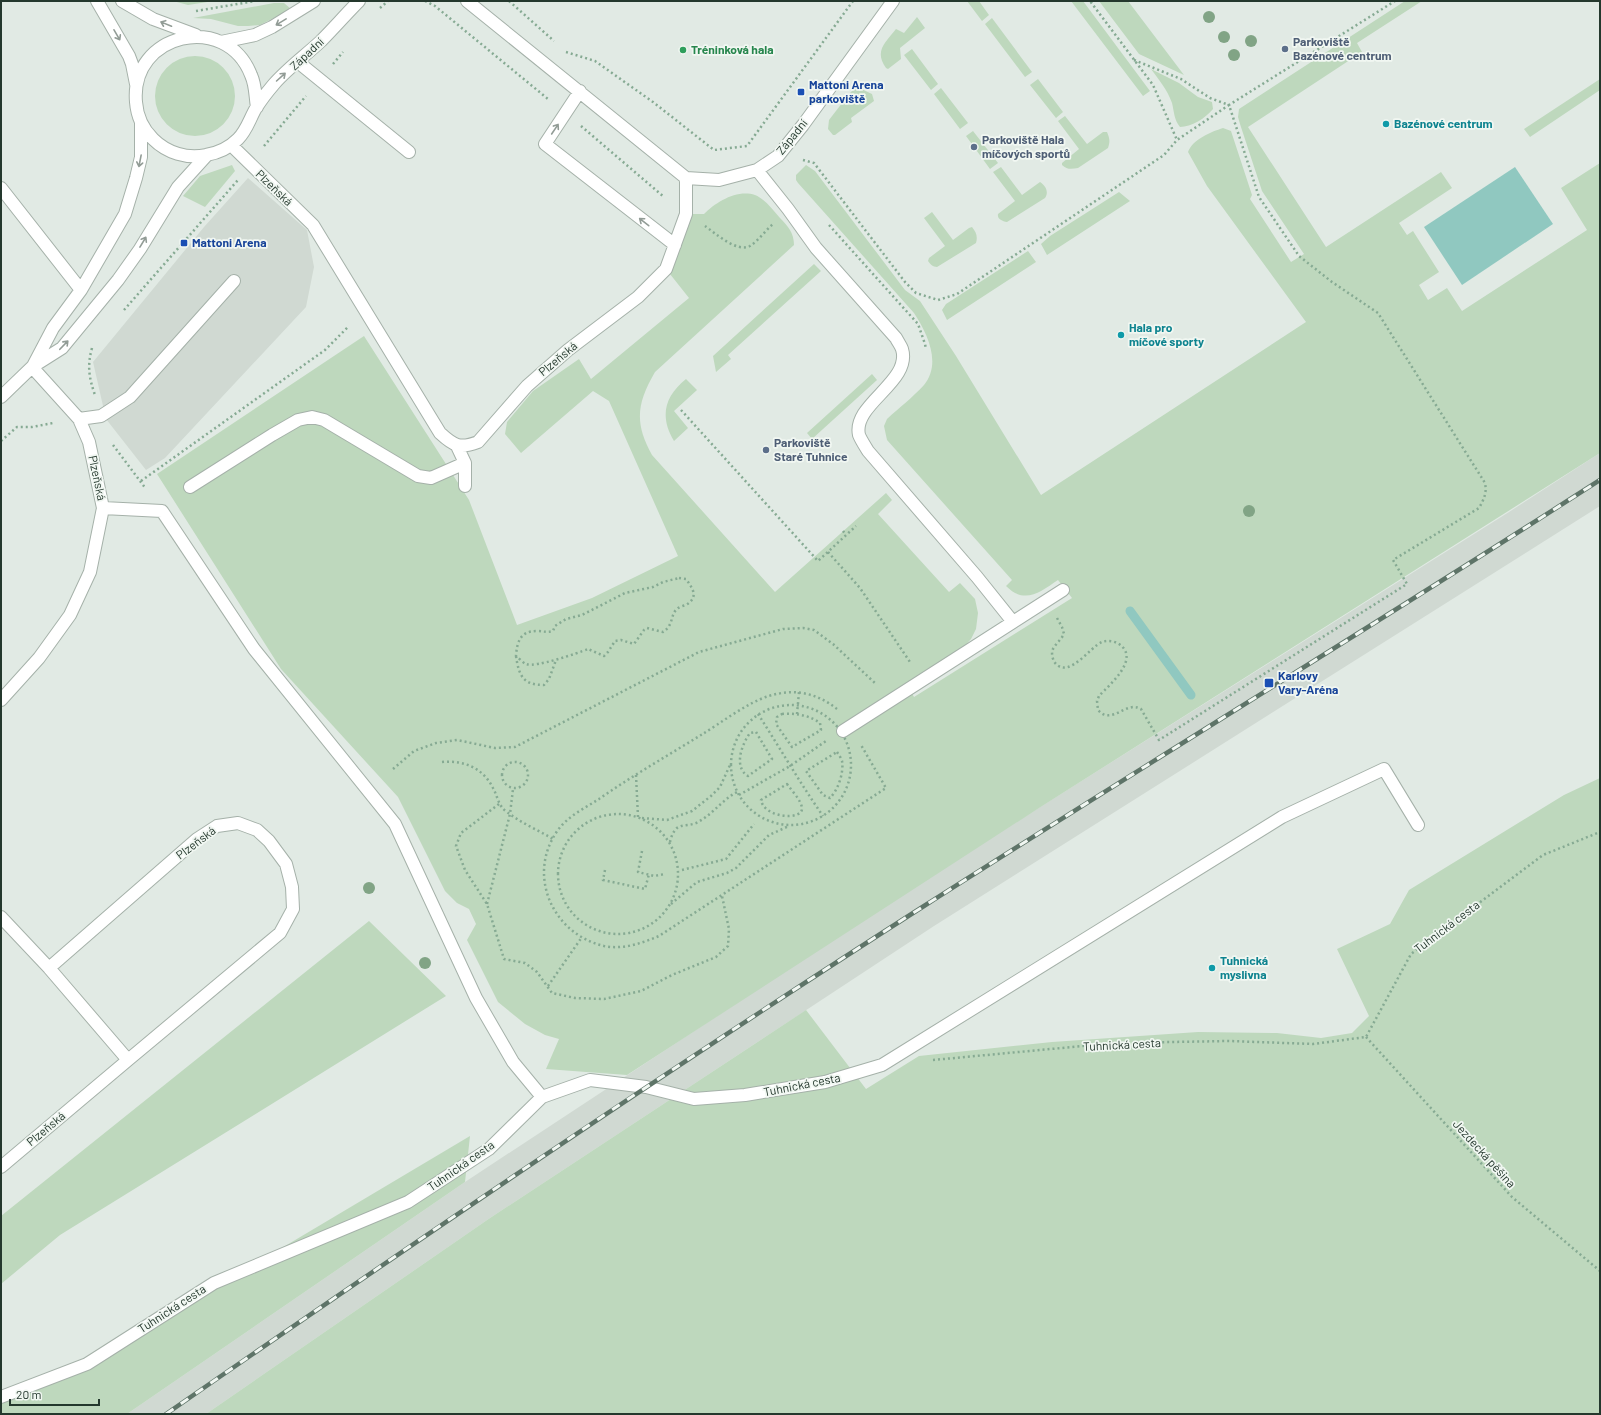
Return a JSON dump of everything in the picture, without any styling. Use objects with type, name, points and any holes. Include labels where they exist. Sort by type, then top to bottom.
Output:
[{"type":"street","points":[[32,367],[53,328],[81,290],[125,214],[141,157],[141,122],[136,104],[136,86],[132,64],[129,56],[97,1]]},
{"type":"street","points":[[122,1],[152,19],[175,28],[221,42],[236,52],[248,66],[254,83],[257,107],[243,133],[231,145],[207,155],[190,156],[169,150],[158,144],[151,137],[141,122]]},
{"type":"street","points":[[221,42],[255,35],[272,28],[314,1]]},
{"type":"street","name":"Západní","points":[[257,107],[275,83],[323,39],[358,1]]},
{"type":"street","points":[[467,1],[686,178]]},
{"type":"street","name":"Západní","points":[[686,178],[719,180],[757,170],[778,156],[803,125],[893,1]]},
{"type":"street","points":[[136,86],[146,61],[160,48],[176,39],[203,37]]},
{"type":"street","points":[[298,62],[409,152]]},
{"type":"street","points":[[580,91],[545,144],[675,245]]},
{"type":"street","name":"Plzeňská","points":[[231,145],[249,165],[313,225],[440,433],[457,446],[468,446],[478,442],[527,386],[568,350],[638,297],[666,269],[686,214],[686,178]]},
{"type":"street","points":[[1,397],[32,367],[62,348],[118,280],[140,249],[178,187],[207,155]]},
{"type":"street","points":[[757,170],[816,248],[896,338],[902,350],[900,368],[894,378],[865,412],[859,424],[859,435],[868,451],[977,577],[1013,622]]},
{"type":"street","points":[[1,188],[81,290]]},
{"type":"street","points":[[79,419],[101,416],[130,397],[234,281]]},
{"type":"street","name":"Plzeňská","points":[[1,700],[39,658],[70,615],[90,572],[103,508],[90,442],[79,419],[32,367]]},
{"type":"street","points":[[190,487],[298,420],[312,417],[324,420],[418,476],[431,478],[465,463]]},
{"type":"street","points":[[457,446],[465,463],[465,486]]},
{"type":"street","points":[[103,508],[162,511],[254,649],[395,824],[476,998],[512,1062],[542,1098]]},
{"type":"street","points":[[839,732],[1063,590]]},
{"type":"street","name":"Tuhnická cesta","points":[[1,1397],[87,1364],[214,1283],[408,1202],[489,1149],[542,1098],[590,1080],[646,1087],[694,1100],[738,1096],[825,1082],[882,1065],[1282,817],[1384,769],[1418,825]]},
{"type":"street","name":"Plzeňská","points":[[1,1167],[280,933],[293,909],[292,887],[286,864],[269,841],[257,830],[238,823],[217,826],[198,839],[49,968]]},
{"type":"street","points":[[1,917],[49,968],[128,1060]]},
{"type":"path","points":[[191,10],[198,11],[255,1]]},
{"type":"path","points":[[510,1],[555,42]]},
{"type":"path","points":[[561,47],[566,52],[595,60],[653,102],[714,150],[747,146],[853,1]]},
{"type":"path","points":[[1090,1],[1153,85],[1177,140]]},
{"type":"path","points":[[799,164],[804,159],[814,163],[905,282],[916,292],[938,300],[957,294],[983,277],[1164,155],[1177,140],[1229,105],[1394,1]]},
{"type":"path","points":[[1134,60],[1181,79],[1210,98],[1229,105]]},
{"type":"path","points":[[1046,602],[1064,630],[1063,636],[1052,652],[1056,664],[1067,668],[1100,643],[1106,641],[1119,643],[1125,651],[1125,668],[1099,696],[1097,701],[1098,710],[1105,715],[1112,716],[1129,707],[1138,707],[1141,709],[1160,740],[1407,584],[1394,560],[1479,508],[1485,497],[1485,482],[1378,313],[1332,282],[1299,256],[1259,197],[1229,105]]},
{"type":"path","points":[[122,313],[184,243],[272,136]]},
{"type":"path","points":[[686,214],[731,244],[742,248],[750,246],[788,209]]},
{"type":"path","points":[[141,481],[325,350],[365,310]]},
{"type":"path","points":[[92,347],[88,360],[90,379],[109,440],[162,511]]},
{"type":"path","points":[[681,410],[818,562],[856,526]]},
{"type":"path","points":[[1,441],[17,427],[32,427],[79,419]]},
{"type":"path","points":[[843,531],[846,535]]},
{"type":"path","points":[[828,552],[860,588],[922,680]]},
{"type":"path","points":[[516,656],[526,665],[556,660],[588,649],[604,656],[614,642],[622,640],[634,644],[647,628],[663,632],[668,629],[677,609],[691,602],[694,596],[692,589],[686,579],[679,578],[663,582],[653,587],[625,593],[582,615],[566,619],[555,626],[553,631],[546,633],[537,631],[523,634],[517,642],[516,656],[519,671],[523,678],[530,684],[544,685],[549,680],[556,660]]},
{"type":"path","points":[[393,769],[414,751],[436,743],[457,740],[495,748],[515,747],[699,652],[783,629],[803,628],[814,630],[833,644],[877,684]]},
{"type":"path","points":[[842,714],[827,701],[809,694],[790,692],[769,696],[751,704],[636,775],[570,818],[558,829],[546,859],[544,875],[546,892],[550,904],[561,920],[576,934],[588,941],[605,946],[620,947],[640,944],[659,936],[886,788],[859,741]]},
{"type":"path","points":[[797,714],[799,692]]},
{"type":"path","points":[[731,765],[720,787],[692,811],[667,820],[639,818],[624,814],[611,814],[591,821],[575,832],[564,849],[558,868],[558,882],[563,898],[571,912],[583,923],[597,931],[613,934],[630,933],[645,928],[658,919],[669,906],[696,882],[727,873],[736,868],[769,835],[791,825],[812,821],[832,809],[846,789],[850,777],[852,764],[850,752],[839,732],[827,716],[818,711],[798,705],[778,706],[758,714],[741,731],[735,742],[731,765],[732,779],[737,792],[745,804],[760,817],[780,824],[791,825]]},
{"type":"path","points":[[758,714],[822,816]]},
{"type":"path","points":[[782,714],[797,714],[814,719],[820,723],[821,730],[792,747],[776,724],[777,718],[782,714]]},
{"type":"path","points":[[756,732],[772,759],[748,776],[740,767],[742,749],[745,740],[750,733],[756,732]]},
{"type":"path","points":[[739,795],[790,766],[829,739]]},
{"type":"path","points":[[837,752],[842,762],[840,780],[835,794],[830,798],[824,795],[806,771],[837,752]]},
{"type":"path","points":[[442,762],[454,761],[475,767],[486,777],[494,790],[499,804],[510,814],[553,839]]},
{"type":"path","points":[[512,762],[517,762],[525,766],[528,775],[525,783],[518,788],[514,788],[506,785],[502,778],[502,774],[505,766],[512,762]]},
{"type":"path","points":[[636,775],[639,818]]},
{"type":"path","points":[[787,784],[801,804],[801,813],[797,816],[772,814],[764,808],[761,800],[787,784]]},
{"type":"path","points":[[487,904],[510,814],[514,788]]},
{"type":"path","points":[[670,842],[672,834],[678,828],[696,824],[707,817],[727,797],[737,792]]},
{"type":"path","points":[[499,804],[461,833],[456,846],[465,870],[487,904],[504,959],[525,963],[537,972],[552,993],[575,998],[604,999],[641,991],[672,975],[716,957],[728,946],[729,929],[722,896]]},
{"type":"path","points":[[639,818],[657,828],[670,842],[676,856],[678,870],[676,888],[669,906]]},
{"type":"path","points":[[682,870],[726,859],[754,824]]},
{"type":"path","name":"Tuhnická cesta","points":[[929,1061],[1115,1043],[1229,1041],[1313,1044],[1366,1037],[1411,954],[1543,855],[1600,832]]},
{"type":"path","points":[[642,851],[638,872],[654,876],[665,874]]},
{"type":"path","points":[[605,870],[603,880],[645,889],[649,874]]},
{"type":"path","points":[[548,986],[582,937]]},
{"type":"path","name":"Jezdecká pěšina","points":[[1366,1037],[1512,1197],[1600,1271]]},
{"type":"shaded area","points":[[248,178],[307,230],[314,267],[306,307],[165,458],[146,470],[106,419],[93,362],[204,227]]},
{"type":"shaded area","points":[[1600,453],[1600,506],[934,926],[490,1218],[206,1414],[127,1414],[465,1182],[910,889],[1509,512]]},
{"type":"green space","points":[[173,1],[214,1],[188,5]]},
{"type":"green space","points":[[967,1],[979,1],[989,15],[982,21]]},
{"type":"green space","points":[[1071,1],[1083,1],[1150,91],[1143,96]]},
{"type":"green space","points":[[1099,1],[1128,1],[1184,75],[1139,54]]},
{"type":"green space","points":[[1405,1],[1422,1],[1357,43],[1362,52],[1248,127],[1326,247],[1441,172],[1452,188],[1399,223],[1407,235],[1413,231],[1439,272],[1419,285],[1428,300],[1447,288],[1462,311],[1587,230],[1561,188],[1600,163],[1600,453],[1039,808],[627,1075],[546,1069],[559,1039],[545,1035],[525,1024],[498,1002],[467,940],[476,924],[469,909],[457,903],[445,891],[398,797],[281,669],[157,474],[364,336],[469,500],[517,625],[592,598],[678,556],[609,401],[593,391],[521,453],[505,434],[507,422],[533,391],[579,359],[591,379],[689,298],[666,269],[686,214],[704,214],[714,205],[734,195],[755,195],[772,208],[788,227],[792,233],[794,245],[655,372],[641,403],[640,423],[642,433],[652,455],[775,592],[886,493],[892,500],[878,514],[949,592],[960,583],[975,599],[978,613],[976,629],[971,639],[963,648],[906,683],[914,697],[1072,598],[1058,580],[1045,589],[1032,595],[1026,596],[1013,592],[1006,586],[1012,580],[887,440],[884,426],[887,419],[924,385],[929,376],[932,367],[932,358],[928,339],[914,313],[798,183],[796,180],[796,175],[806,165],[815,171],[905,290],[920,301],[956,356],[1041,495],[1306,322],[1207,186],[1188,152],[1194,143],[1208,134],[1223,128],[1231,131],[1252,195],[1250,199],[1291,262],[1304,254],[1262,191],[1238,117],[1239,109]]},
{"type":"green space","points":[[274,3],[284,3],[291,9],[260,25],[238,26],[211,19],[193,18]]},
{"type":"green space","points":[[917,17],[925,28],[900,48],[901,59],[888,69],[886,68],[881,57],[882,47],[896,29],[904,33]]},
{"type":"green space","points":[[992,18],[1032,72],[1025,77],[985,24]]},
{"type":"green space","points":[[912,49],[938,84],[931,90],[904,55]]},
{"type":"green space","points":[[195,56],[210,59],[223,68],[232,81],[235,96],[232,111],[223,124],[210,133],[195,136],[180,133],[167,124],[158,111],[155,96],[158,81],[167,68],[180,59]]},
{"type":"green space","points":[[1151,69],[1179,83],[1198,97],[1212,102],[1213,109],[1198,121],[1184,127],[1180,127],[1175,118],[1168,93]]},
{"type":"green space","points":[[1038,79],[1063,112],[1056,118],[1030,85]]},
{"type":"green space","points":[[1600,79],[1600,90],[1530,137],[1524,129]]},
{"type":"green space","points":[[859,88],[872,94],[874,101],[851,118],[852,122],[833,135],[828,129],[829,120],[849,94],[853,90]]},
{"type":"green space","points":[[941,88],[968,123],[960,129],[934,94]]},
{"type":"green space","points":[[1065,116],[1087,144],[1103,132],[1107,132],[1109,137],[1108,148],[1078,168],[1072,169],[1062,165],[1062,163],[1079,149],[1058,121]]},
{"type":"green space","points":[[973,131],[998,163],[990,169],[966,136]]},
{"type":"green space","points":[[232,165],[235,171],[205,207],[183,196],[200,176]]},
{"type":"green space","points":[[1001,167],[1022,195],[1040,182],[1044,185],[1047,191],[1045,198],[1007,222],[1000,220],[998,214],[1015,201],[993,172]]},
{"type":"green space","points":[[1119,192],[1130,201],[1047,255],[1041,244],[1050,236]]},
{"type":"green space","points":[[932,212],[953,240],[972,227],[977,236],[976,243],[937,267],[933,266],[928,261],[929,258],[945,246],[924,218]]},
{"type":"green space","points":[[1028,251],[1036,262],[947,320],[942,310],[946,304]]},
{"type":"green space","points":[[814,264],[821,271],[728,355],[731,359],[716,372],[713,356]]},
{"type":"green space","points":[[872,374],[877,380],[812,439],[807,433]]},
{"type":"green space","points":[[686,379],[697,390],[674,411],[688,428],[674,441],[669,432],[666,407],[673,392]]},
{"type":"green space","points":[[1600,778],[1600,1414],[206,1414],[490,1218],[806,1010],[866,1089],[919,1056],[1052,1042],[1198,1032],[1277,1033],[1321,1038],[1352,1033],[1369,1016],[1337,949],[1390,924],[1409,890],[1564,795]]},
{"type":"green space","points":[[369,921],[446,996],[60,1235],[1,1284],[1,1216]]},
{"type":"green space","points":[[470,1136],[465,1182],[127,1414],[1,1414],[1,1392],[119,1345]]},
{"type":"water","points":[[1515,167],[1553,224],[1462,285],[1424,227]]},
{"type":"waterway","points":[[1130,611],[1191,695]]},
{"type":"railway","points":[[166,1414],[542,1157],[732,1030],[924,906],[1600,480]]},
{"type":"place","name":"Parkoviště Bazénové centrum","points":[[1285,49]]},
{"type":"place","name":"Tréninková hala","points":[[683,50]]},
{"type":"place","name":"Mattoni Arena parkoviště","points":[[801,92]]},
{"type":"place","name":"Bazénové centrum","points":[[1386,124]]},
{"type":"place","name":"Parkoviště Hala míčových sportů","points":[[974,147]]},
{"type":"place","name":"Mattoni Arena","points":[[184,243]]},
{"type":"place","name":"Hala pro míčové sporty","points":[[1121,335]]},
{"type":"place","name":"Parkoviště Staré Tuhnice","points":[[766,450]]},
{"type":"place","name":"Karlovy Vary-Aréna","points":[[1269,683]]},
{"type":"place","name":"Tuhnická myslivna","points":[[1212,968]]}]
